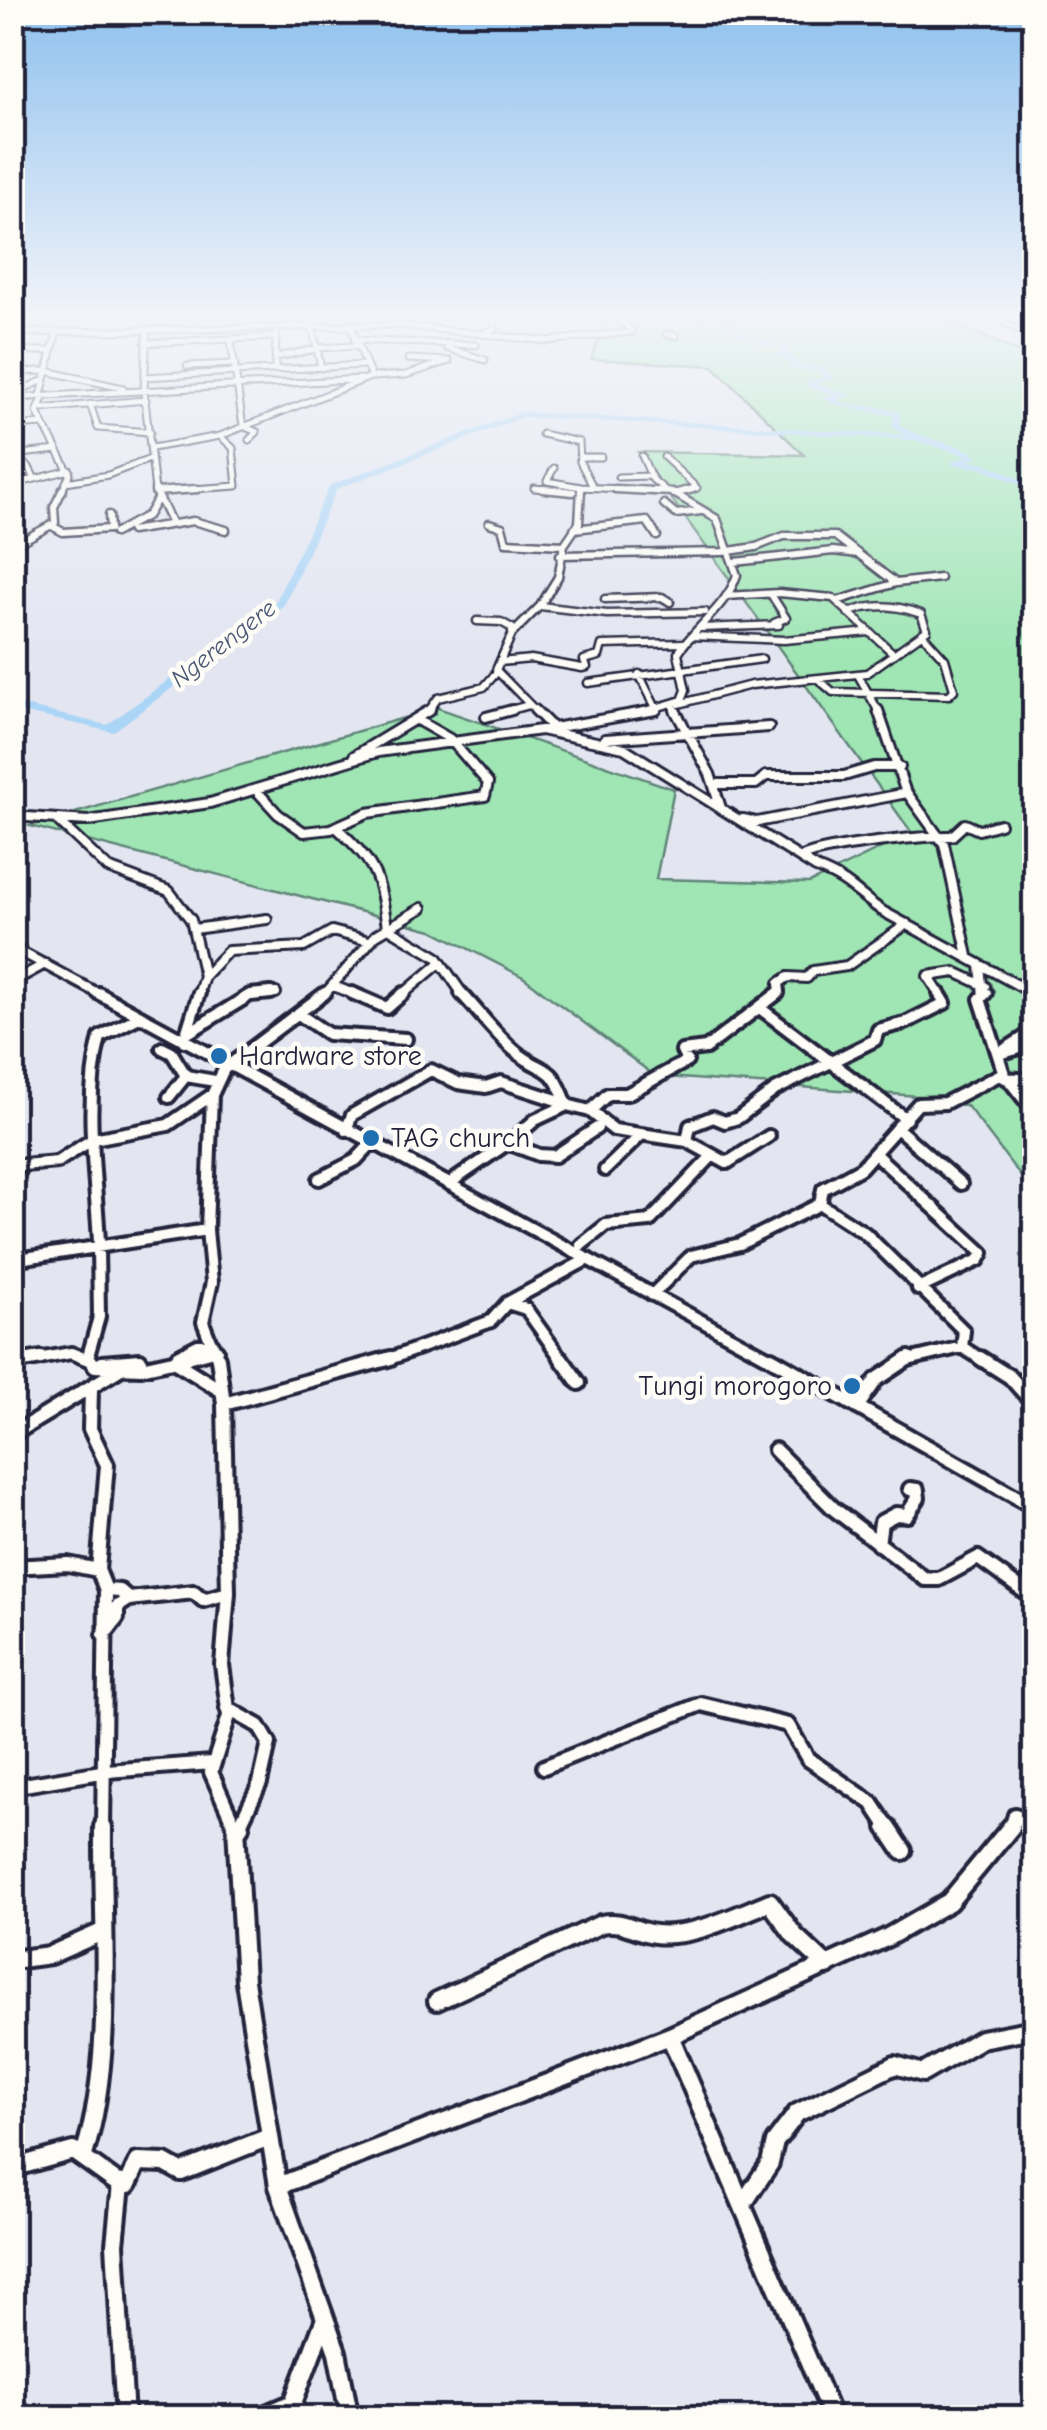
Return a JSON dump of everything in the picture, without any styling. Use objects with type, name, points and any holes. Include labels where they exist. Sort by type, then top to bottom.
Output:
[{"type":"street","points":[[47,431],[70,470]]},
{"type":"street","points":[[142,431],[150,432],[157,495],[172,524]]},
{"type":"street","points":[[152,448],[233,431]]},
{"type":"street","points":[[249,440],[256,431]]},
{"type":"street","points":[[542,434],[578,442],[592,485]]},
{"type":"street","points":[[157,495],[237,486],[233,448],[220,436]]},
{"type":"street","points":[[12,456],[56,450]]},
{"type":"street","points":[[12,456],[29,467],[35,479]]},
{"type":"street","points":[[580,456],[602,458]]},
{"type":"street","points":[[642,456],[651,476],[669,492],[720,522],[735,562],[736,583],[704,615],[700,628],[678,653],[686,690],[676,705]]},
{"type":"street","points":[[534,488],[580,490],[592,485],[669,492],[698,488],[664,457]]},
{"type":"street","points":[[65,482],[108,476],[150,459]]},
{"type":"street","points":[[554,468],[546,480],[580,490]]},
{"type":"street","points":[[12,485],[70,470]]},
{"type":"street","points":[[22,539],[52,526],[57,518],[54,507],[70,470]]},
{"type":"street","points":[[618,477],[651,476]]},
{"type":"street","points":[[353,758],[371,740],[417,720],[438,698],[484,687],[496,673],[512,634],[540,606],[558,577],[564,545],[578,523],[580,490]]},
{"type":"street","points":[[116,533],[146,517],[157,495]]},
{"type":"street","points":[[664,504],[676,514],[702,511]]},
{"type":"street","points":[[22,539],[110,528],[109,515]]},
{"type":"street","points":[[573,529],[647,520],[657,536]]},
{"type":"street","points":[[489,523],[502,527],[505,541],[564,545]]},
{"type":"street","points":[[130,531],[172,524],[216,524],[226,530]]},
{"type":"street","points":[[52,526],[63,532]]},
{"type":"street","points":[[560,556],[730,548],[813,534],[838,536],[896,584]]},
{"type":"street","points":[[735,562],[832,551],[859,554]]},
{"type":"street","points":[[726,596],[837,599],[940,578]]},
{"type":"street","points":[[598,613],[605,599],[604,588]]},
{"type":"street","points":[[700,628],[779,625],[774,622],[786,618],[772,596]]},
{"type":"street","points":[[605,599],[662,597],[670,602]]},
{"type":"street","points":[[837,599],[894,654]]},
{"type":"street","points":[[540,606],[598,613],[704,615]]},
{"type":"street","points":[[848,613],[888,606],[916,611],[925,621],[924,636]]},
{"type":"street","points":[[477,621],[508,624],[512,634]]},
{"type":"street","points":[[692,636],[784,640],[870,632]]},
{"type":"street","points":[[12,816],[58,821],[112,819],[226,801],[353,758],[450,739],[657,710],[747,686],[858,675],[924,636]]},
{"type":"street","points":[[819,680],[833,692],[871,696],[952,694],[951,669],[941,648],[924,636]]},
{"type":"street","points":[[500,662],[531,660],[582,668],[587,666],[584,660],[600,656],[602,645],[684,644]]},
{"type":"street","points":[[588,683],[639,674],[736,668],[762,659]]},
{"type":"street","points":[[496,673],[529,705],[545,728],[628,750],[801,858],[850,882],[861,897],[1034,994]]},
{"type":"street","points":[[639,674],[657,710]]},
{"type":"street","points":[[858,675],[871,696],[907,793],[940,838],[968,956]]},
{"type":"street","points":[[486,717],[529,705]]},
{"type":"street","points":[[676,705],[714,784],[721,808]]},
{"type":"street","points":[[257,791],[298,831],[336,827],[367,812],[485,796],[488,783],[450,739],[417,720]]},
{"type":"street","points":[[609,744],[605,739],[769,727]]},
{"type":"street","points":[[714,784],[756,784],[766,776],[850,775],[874,766],[900,766]]},
{"type":"street","points":[[737,818],[757,822],[907,793]]},
{"type":"street","points":[[58,821],[108,868],[172,893],[194,929],[204,976]]},
{"type":"street","points":[[801,858],[813,850],[834,852],[917,836],[940,838],[952,836],[956,827],[966,824],[979,830],[1000,824]]},
{"type":"street","points":[[336,827],[370,858],[379,873],[387,927],[441,962],[459,991],[518,1053],[550,1069],[558,1079],[566,1104]]},
{"type":"street","points":[[12,1166],[66,1162],[81,1154],[96,1138],[168,1126],[213,1088],[228,1065],[334,986],[370,941],[422,908]]},
{"type":"street","points":[[194,929],[267,918]]},
{"type":"street","points":[[590,1111],[608,1094],[628,1094],[687,1061],[682,1051],[706,1048],[761,1009],[780,992],[779,983],[788,976],[807,978],[814,970],[847,966],[907,924]]},
{"type":"street","points":[[185,1037],[204,976],[228,950],[302,948],[332,931],[370,941]]},
{"type":"street","points":[[12,947],[139,1017],[185,1037],[228,1065],[652,1294],[1034,1508]]},
{"type":"street","points":[[334,986],[388,1008],[441,962]]},
{"type":"street","points":[[12,982],[45,964]]},
{"type":"street","points":[[980,965],[985,986],[980,999],[1004,1075],[1013,1096],[1034,1112]]},
{"type":"street","points":[[687,1141],[690,1126],[713,1118],[725,1122],[736,1119],[776,1090],[875,1040],[878,1030],[888,1024],[906,1024],[945,1003],[928,976],[955,972],[985,986]]},
{"type":"street","points":[[185,1037],[252,994],[276,993]]},
{"type":"street","points":[[761,1009],[901,1124],[960,1184]]},
{"type":"street","points":[[300,1014],[328,1034],[406,1040]]},
{"type":"street","points":[[90,1360],[99,1316],[93,1070],[100,1037],[139,1017]]},
{"type":"street","points":[[998,1054],[1034,1031]]},
{"type":"street","points":[[998,1054],[1034,1044]]},
{"type":"street","points":[[162,1048],[172,1053],[177,1072],[213,1088]]},
{"type":"street","points":[[346,1130],[352,1114],[431,1070],[458,1082],[486,1087],[501,1082],[590,1111],[603,1125],[640,1136],[687,1141],[727,1163],[769,1136]]},
{"type":"street","points":[[820,1204],[822,1189],[848,1179],[918,1104],[945,1103],[1004,1075],[1034,1080]]},
{"type":"street","points":[[168,1096],[185,1077]]},
{"type":"street","points":[[213,1088],[207,1230],[212,1282],[203,1322],[215,1347],[223,1398],[228,1593],[222,1665],[228,1728],[212,1763],[216,1790],[235,1816],[238,1831],[245,1981],[278,2186],[340,2365],[350,2418]]},
{"type":"street","points":[[450,1183],[508,1144],[535,1120],[566,1104]]},
{"type":"street","points":[[508,1144],[524,1146],[540,1156],[557,1155],[598,1128]]},
{"type":"street","points":[[605,1170],[640,1136]]},
{"type":"street","points":[[320,1179],[356,1160],[372,1143]]},
{"type":"street","points":[[875,1154],[982,1254],[979,1260],[918,1289]]},
{"type":"street","points":[[581,1246],[606,1225],[650,1221],[711,1157]]},
{"type":"street","points":[[820,1204],[865,1234],[918,1289],[963,1328],[962,1347]]},
{"type":"street","points":[[652,1294],[692,1256],[740,1244],[820,1204]]},
{"type":"street","points":[[12,1260],[207,1230]]},
{"type":"street","points":[[174,1362],[223,1398],[380,1362],[491,1321],[507,1303],[588,1259]]},
{"type":"street","points":[[507,1303],[526,1310],[579,1383]]},
{"type":"street","points":[[90,1360],[177,1356],[198,1345],[215,1347]]},
{"type":"street","points":[[12,1363],[71,1353],[120,1369],[174,1362],[215,1347]]},
{"type":"street","points":[[962,1347],[1010,1377],[1034,1404]]},
{"type":"street","points":[[856,1408],[872,1380],[904,1361],[927,1351],[948,1353],[962,1347]]},
{"type":"street","points":[[12,1435],[120,1369]]},
{"type":"street","points":[[84,2154],[96,2102],[106,1771],[106,1590],[98,1570],[107,1465],[90,1429],[90,1390]]},
{"type":"street","points":[[775,1450],[834,1508],[925,1579],[939,1578],[978,1558],[1030,1596],[1034,1569]]},
{"type":"street","points":[[878,1544],[881,1522],[896,1514],[906,1515],[914,1506],[916,1490],[910,1489]]},
{"type":"street","points":[[12,1567],[68,1564],[98,1570]]},
{"type":"street","points":[[106,1590],[120,1591],[128,1599]]},
{"type":"street","points":[[103,1636],[117,1618],[117,1608],[128,1599],[194,1592],[203,1600],[228,1593]]},
{"type":"street","points":[[544,1767],[701,1704],[756,1714],[788,1725],[808,1759],[872,1802],[903,1852]]},
{"type":"street","points":[[227,1708],[259,1727],[269,1742],[252,1807],[238,1831]]},
{"type":"street","points":[[12,1787],[106,1771],[212,1763]]},
{"type":"street","points":[[278,2186],[670,2036],[827,1966],[949,1902],[953,1892],[1010,1832],[1015,1815],[1034,1824]]},
{"type":"street","points":[[437,2001],[586,1928],[615,1921],[643,1932],[666,1934],[741,1915],[770,1902],[794,1935],[827,1966]]},
{"type":"street","points":[[12,1960],[50,1954],[102,1932]]},
{"type":"street","points":[[744,2202],[770,2163],[775,2142],[797,2113],[895,2066],[922,2073],[981,2039],[1034,2029]]},
{"type":"street","points":[[670,2036],[833,2418]]},
{"type":"street","points":[[12,2168],[59,2152],[84,2154],[121,2184],[128,2184],[138,2162],[165,2164],[182,2172],[269,2137]]},
{"type":"street","points":[[121,2184],[111,2248],[123,2335],[125,2418]]},
{"type":"street","points":[[258,2418],[293,2403],[325,2320]]},
{"type":"green space","points":[[780,431],[1034,431],[1034,1181],[1022,1178],[968,1107],[944,1098],[655,1076],[523,977],[432,930],[30,826],[438,708],[674,789],[656,879],[809,883],[912,833],[638,452],[804,455]]},
{"type":"waterway","name":"Ngerengere","points":[[12,706],[109,729],[280,603],[333,487],[477,431]]},
{"type":"waterway","name":"Ngerengere","points":[[806,431],[914,438],[975,457],[955,463],[983,465],[1034,488]]},
{"type":"waterway","points":[[904,431],[911,436]]},
{"type":"place","name":"Hardware store","points":[[219,1056]]},
{"type":"place","name":"TAG church","points":[[371,1138]]},
{"type":"place","name":"Tungi morogoro","points":[[852,1386]]}]
